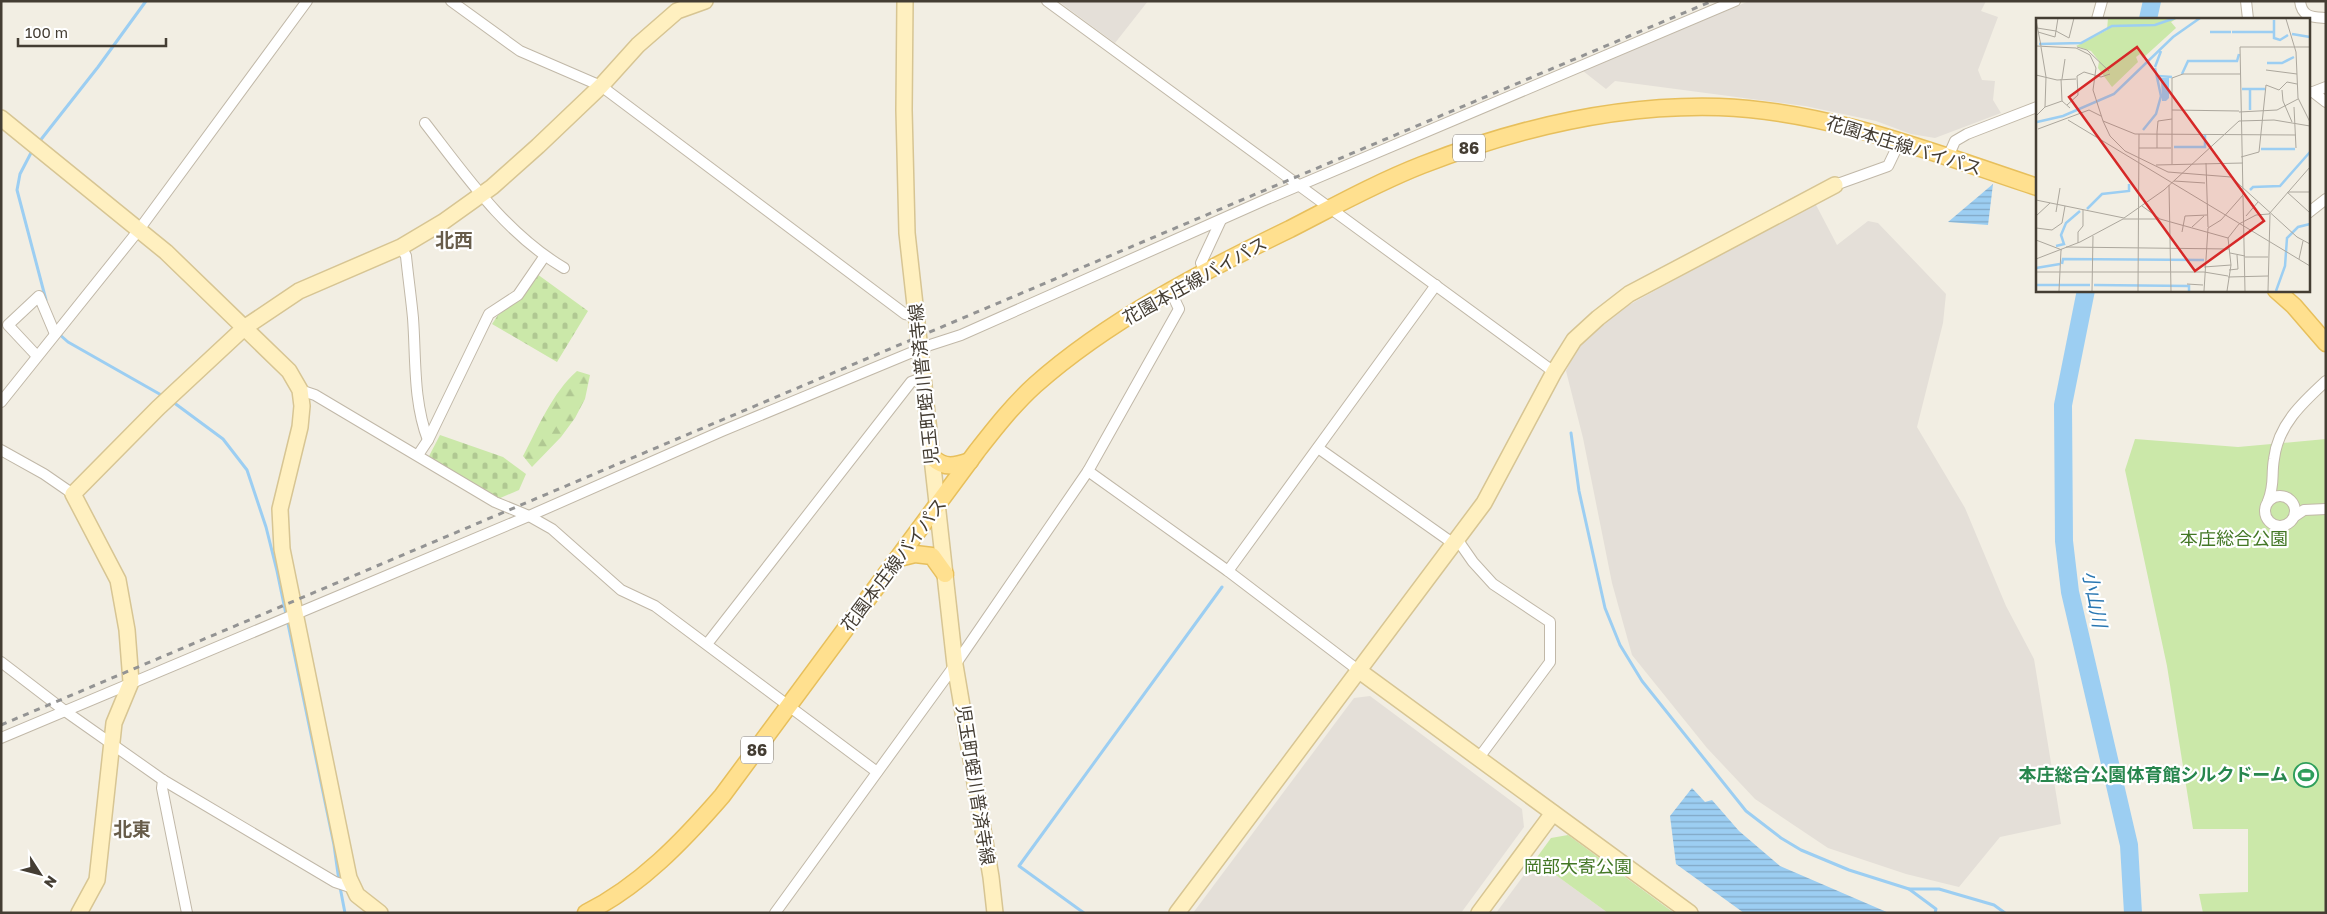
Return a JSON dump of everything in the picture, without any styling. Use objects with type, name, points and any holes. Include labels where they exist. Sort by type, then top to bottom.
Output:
[{"type":"main road","name":"花園本庄線バイパス","points":[[586,913],[628,888],[682,841],[722,796],[970,461],[1004,418],[1034,386],[1084,346],[1113,326],[1206,272],[1330,209],[1420,166],[1491,140],[1571,119],[1666,108],[1719,107],[1756,110],[1836,123],[1900,141],[2036,187]]},
{"type":"main road","points":[[2277,291],[2294,306],[2326,343]]},
{"type":"main road","points":[[933,458],[945,466],[957,466],[970,461]]},
{"type":"main road","points":[[899,558],[915,554],[932,556],[945,574]]},
{"type":"street","points":[[1,402],[138,231],[307,1]]},
{"type":"street","points":[[451,1],[520,50],[601,86],[905,314],[916,316]]},
{"type":"street","points":[[73,494],[158,408],[244,328],[299,291],[401,248],[443,222],[481,195],[538,146],[601,86],[638,44],[680,6],[706,1]]},
{"type":"street","name":"児玉町蛭川普済寺線","points":[[905,1],[905,188],[916,316],[921,348],[922,378],[933,458],[936,508],[955,665],[991,877],[995,913]]},
{"type":"street","points":[[1047,1],[1554,372]]},
{"type":"street","points":[[1,738],[529,516],[722,430],[921,348],[961,335],[1300,185],[1735,1]]},
{"type":"street","points":[[2097,18],[2102,1]]},
{"type":"street","points":[[2246,1],[2248,18]]},
{"type":"street","points":[[2300,1],[2306,13],[2312,18],[2326,18]]},
{"type":"street","points":[[2310,92],[2326,87]]},
{"type":"street","points":[[2310,92],[2326,102]]},
{"type":"street","points":[[1948,157],[1955,141],[1967,134],[2036,107]]},
{"type":"street","points":[[1,118],[166,252],[289,371],[300,390],[302,406],[300,428],[280,509],[282,548],[340,841],[353,888],[364,901],[380,913]]},
{"type":"street","points":[[425,123],[502,219],[544,257],[564,268]]},
{"type":"street","points":[[1176,913],[1484,504],[1554,372],[1578,336],[1629,294],[1834,185],[1888,166],[1900,141]]},
{"type":"street","points":[[2310,211],[2326,199]]},
{"type":"street","points":[[1206,272],[1201,263],[1221,220]]},
{"type":"street","points":[[401,248],[406,256],[413,318],[414,362],[422,424],[428,440]]},
{"type":"street","points":[[418,455],[428,440],[489,314],[518,295],[544,257]]},
{"type":"street","points":[[1228,571],[1436,285]]},
{"type":"street","points":[[775,913],[955,665],[1088,471],[1179,309],[1171,292]]},
{"type":"street","points":[[37,356],[8,325],[39,296],[56,334]]},
{"type":"street","points":[[707,644],[911,382],[922,378]]},
{"type":"street","points":[[2326,381],[2299,406],[2286,424],[2278,440],[2274,458],[2274,487],[2264,510],[2265,516],[2271,524],[2285,526],[2298,511],[2326,509]]},
{"type":"street","points":[[300,390],[315,395],[494,502],[529,516],[552,529],[622,590],[655,606],[877,772]]},
{"type":"street","points":[[1318,448],[1456,542],[1493,584],[1550,622],[1550,662],[1478,759]]},
{"type":"street","points":[[1,450],[44,474],[73,494],[118,580],[127,630],[131,682],[117,713],[97,880],[79,913]]},
{"type":"street","points":[[1088,471],[1228,571],[1478,759],[1690,913]]},
{"type":"street","points":[[2274,487],[2283,496],[2288,498],[2298,511]]},
{"type":"street","points":[[2268,501],[2278,496],[2283,496]]},
{"type":"street","points":[[1,662],[65,711],[163,780],[335,882],[353,888]]},
{"type":"street","points":[[163,780],[162,788],[187,913]]},
{"type":"street","points":[[1479,913],[1553,813]]},
{"type":"shaded area","points":[[1058,1],[1148,1],[1115,43]]},
{"type":"shaded area","points":[[1749,1],[1986,1],[1981,11],[1998,17],[1978,70],[1982,80],[1995,81],[1993,100],[2001,113],[1935,138],[1911,134],[1876,121],[1805,106],[1615,81],[1606,89],[1583,71]]},
{"type":"shaded area","points":[[1815,203],[1837,245],[1868,221],[1878,223],[1946,294],[1943,323],[1917,427],[1965,508],[2006,606],[2034,659],[2061,824],[2000,837],[1959,887],[1906,874],[1828,848],[1755,799],[1707,748],[1632,655],[1612,583],[1583,438],[1566,371],[1576,350],[1616,312]]},
{"type":"shaded area","points":[[1370,696],[1522,809],[1524,827],[1461,913],[1193,913],[1354,698]]},
{"type":"shaded area","points":[[1535,860],[1608,913],[1496,913]]},
{"type":"green space","points":[[537,274],[588,311],[557,362],[492,324],[498,315],[520,299]]},
{"type":"green space","points":[[577,371],[590,375],[585,399],[575,418],[561,437],[532,467],[523,456],[553,400]]},
{"type":"green space","points":[[440,435],[503,457],[526,474],[519,490],[498,499],[428,458]]},
{"type":"green space","name":"本庄総合公園","points":[[2135,439],[2238,447],[2326,439],[2326,913],[2203,913],[2199,894],[2248,892],[2248,829],[2193,829],[2167,666],[2125,470]]},
{"type":"green space","name":"岡部大寄公園","points":[[1568,835],[1674,913],[1608,913],[1535,860],[1551,838]]},
{"type":"water","points":[[1993,184],[1988,225],[1948,222]]},
{"type":"water","points":[[1692,788],[1705,802],[1712,800],[1739,831],[1780,866],[1889,913],[1744,913],[1676,864],[1670,816]]},
{"type":"waterway","points":[[39,142],[98,67],[146,1]]},
{"type":"waterway","name":"小山川","points":[[2148,18],[2152,1]]},
{"type":"waterway","points":[[33,149],[20,174],[17,190],[46,300]]},
{"type":"waterway","name":"小山川","points":[[2086,291],[2063,405],[2064,541],[2070,592],[2129,845],[2133,913]]},
{"type":"waterway","points":[[59,334],[68,342],[163,396]]},
{"type":"waterway","points":[[173,402],[223,439],[247,470],[266,527],[277,571],[334,845],[339,881]]},
{"type":"waterway","points":[[1571,433],[1579,491],[1605,608],[1620,645],[1642,681],[1746,811],[1781,838],[1801,850],[1849,870],[1909,889],[1939,889],[1994,905],[2005,913]]},
{"type":"waterway","points":[[1084,913],[1019,866],[1222,587]]},
{"type":"waterway","points":[[340,887],[345,913]]},
{"type":"waterway","points":[[1909,889],[1936,909],[1935,913]]},
{"type":"railway","points":[[1,725],[1712,1]]},
{"type":"place","name":"本庄総合公園体育館シルクドーム","points":[[2306,775]]},
{"type":"district","name":"北西","points":[[454,240]]},
{"type":"district","name":"北東","points":[[132,829]]}]
